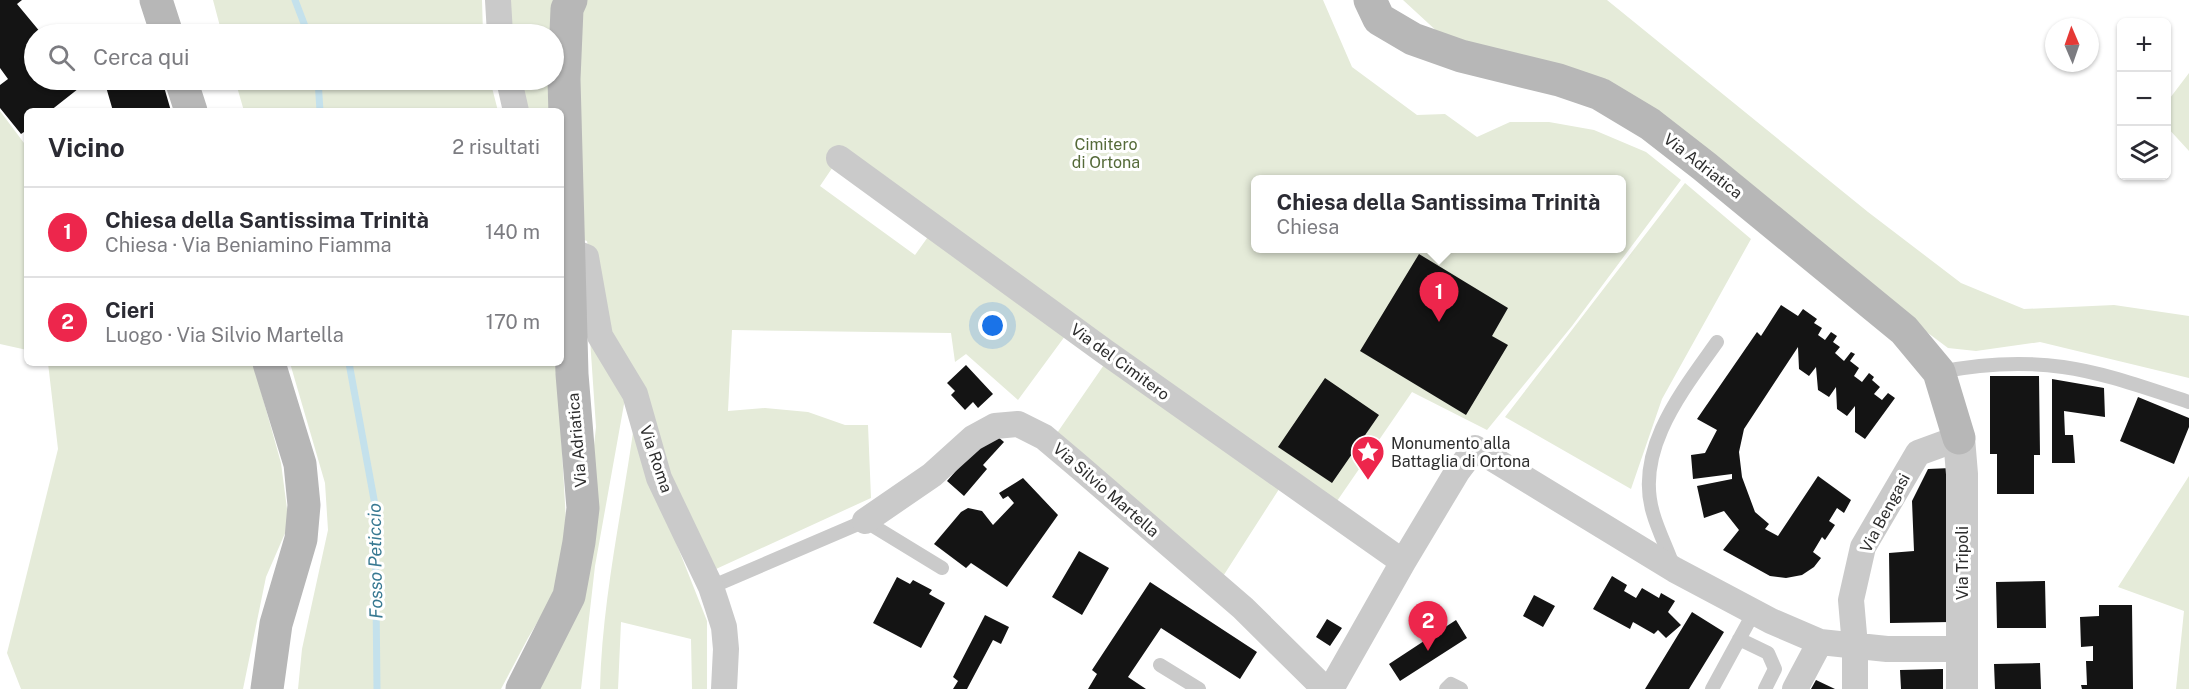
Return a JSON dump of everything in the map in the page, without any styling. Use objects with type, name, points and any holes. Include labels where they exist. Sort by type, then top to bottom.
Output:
[{"type":"main road","points":[[156,0],[164,24]]},
{"type":"main road","name":"Via Adriatica","points":[[522,689],[569,596],[583,508],[565,248],[564,79],[567,9],[571,0]]},
{"type":"main road","name":"Via Adriatica","points":[[1370,0],[1379,19],[1413,39],[1461,56],[1559,80],[1600,94],[1650,124],[1904,330],[1939,372],[1959,438]]},
{"type":"main road","points":[[184,90],[190,108]]},
{"type":"main road","points":[[267,689],[276,624],[300,539],[304,505],[300,464],[270,366]]},
{"type":"street","points":[[498,0],[499,24]]},
{"type":"street","points":[[511,90],[515,108]]},
{"type":"street","name":"Via del Cimitero","points":[[839,158],[1099,348],[1403,562]]},
{"type":"street","name":"Via Roma","points":[[565,248],[586,257],[600,336],[635,394],[659,478],[711,587],[724,627],[726,649],[724,689]]},
{"type":"street","name":"Via Silvio Martella","points":[[865,521],[932,474],[973,438],[995,426],[1018,424],[1044,437],[1085,471],[1243,608],[1325,689]]},
{"type":"street","name":"Via Bengasi","points":[[1856,689],[1856,646],[1851,600],[1863,547],[1918,453],[1959,438]]},
{"type":"street","name":"Via Tripoli","points":[[1959,438],[1962,474],[1962,689]]},
{"type":"street","points":[[1331,689],[1403,562],[1457,472],[1475,448],[1675,570],[1754,612],[1820,642],[1887,649],[1962,649]]},
{"type":"street","points":[[1795,689],[1820,642]]},
{"type":"lane","points":[[1675,570],[1652,512],[1649,479],[1657,441],[1679,396],[1717,342]]},
{"type":"lane","points":[[1939,372],[1975,365],[2027,364],[2065,368],[2135,385],[2189,402]]},
{"type":"lane","points":[[711,587],[865,521],[942,568]]},
{"type":"lane","points":[[1712,689],[1754,612]]},
{"type":"lane","points":[[1739,639],[1768,653],[1775,669],[1765,689]]},
{"type":"lane","points":[[1160,665],[1199,689]]},
{"type":"lane","points":[[1446,689],[1451,684],[1461,689]]},
{"type":"green space","points":[[213,0],[482,0],[483,24],[219,24]]},
{"type":"green space","points":[[507,0],[553,0],[552,24],[508,24]]},
{"type":"green space","name":"Cimitero di Ortona","points":[[578,0],[1323,0],[1352,67],[1417,115],[1445,114],[1477,137],[1510,122],[1549,122],[1594,130],[1646,152],[1681,180],[1572,326],[1487,430],[1412,392],[1335,504],[845,149],[820,186],[915,255],[930,234],[1068,332],[1018,400],[966,354],[955,362],[951,333],[732,330],[728,411],[765,408],[808,412],[845,425],[868,425],[871,498],[716,569],[673,485],[604,330],[587,241],[575,237]]},
{"type":"green space","points":[[1403,0],[1607,0],[1868,212],[1961,283],[2024,309],[2114,305],[2189,316],[2189,378],[2040,342],[1976,351],[1948,348],[1691,138],[1441,35]]},
{"type":"green space","points":[[2189,73],[2189,151],[2171,131],[2171,97]]},
{"type":"green space","points":[[238,90],[493,90],[497,108],[243,108]]},
{"type":"green space","points":[[518,90],[550,90],[551,108],[525,108]]},
{"type":"green space","points":[[0,111],[24,143],[24,349],[0,344]]},
{"type":"green space","points":[[1685,183],[1751,239],[1662,399],[1631,489],[1505,417]]},
{"type":"green space","points":[[590,339],[626,393],[595,566],[581,689],[533,689],[585,530],[596,427]]},
{"type":"green space","points":[[1108,359],[1281,486],[1220,581],[1057,433]]},
{"type":"green space","points":[[48,366],[254,366],[281,463],[289,524],[266,577],[243,689],[21,689],[7,653],[58,449]]},
{"type":"green space","points":[[291,366],[557,366],[567,539],[559,586],[501,689],[298,689],[302,649],[328,530],[325,483]]},
{"type":"green space","points":[[635,418],[675,540],[707,621],[707,689],[692,689],[691,639],[621,622],[618,689],[600,689],[609,587]]},
{"type":"green space","points":[[2189,476],[2189,689],[2176,689],[2184,611],[2118,587]]},
{"type":"building","points":[[0,0],[22,0],[17,4],[34,24],[24,24],[24,90],[77,90],[54,108],[24,108],[24,132],[21,134],[0,108],[0,85],[8,79],[0,68]]},
{"type":"building","points":[[107,90],[165,90],[170,108],[112,108]]},
{"type":"building","points":[[1419,254],[1508,308],[1492,336],[1508,345],[1466,415],[1360,351]]},
{"type":"building","points":[[1781,305],[1798,316],[1803,309],[1817,319],[1814,323],[1822,328],[1818,335],[1825,340],[1831,332],[1837,336],[1833,342],[1840,347],[1835,353],[1844,361],[1851,352],[1855,354],[1850,361],[1859,368],[1854,376],[1862,382],[1869,373],[1874,377],[1872,380],[1880,387],[1874,394],[1882,400],[1888,393],[1895,398],[1865,439],[1855,432],[1855,406],[1847,416],[1837,409],[1836,387],[1829,397],[1818,390],[1816,367],[1809,376],[1799,369],[1798,347],[1744,429],[1739,452],[1742,477],[1755,512],[1769,524],[1765,529],[1778,536],[1818,476],[1851,500],[1844,513],[1837,508],[1829,521],[1835,525],[1825,540],[1822,537],[1813,552],[1821,558],[1814,567],[1802,575],[1786,578],[1770,576],[1723,550],[1739,530],[1724,511],[1704,518],[1697,486],[1732,479],[1732,474],[1693,479],[1691,455],[1705,453],[1717,430],[1697,419],[1757,332],[1761,336]]},
{"type":"building","points":[[966,365],[993,394],[978,408],[973,402],[965,410],[951,395],[955,391],[947,383]]},
{"type":"building","points":[[1990,376],[2039,376],[2040,455],[2034,455],[2034,494],[1997,494],[1997,454],[1990,454]]},
{"type":"building","points":[[1325,378],[1379,415],[1332,483],[1278,447]]},
{"type":"building","points":[[2052,379],[2104,388],[2105,417],[2064,411],[2065,435],[2073,435],[2075,463],[2052,463]]},
{"type":"building","points":[[2138,397],[2189,418],[2189,427],[2174,464],[2120,441]]},
{"type":"building","points":[[991,431],[1004,442],[983,465],[987,469],[964,496],[947,481]]},
{"type":"building","points":[[1951,468],[1951,622],[1890,623],[1889,553],[1914,551],[1912,501],[1928,469]]},
{"type":"building","points":[[1023,478],[1058,515],[1007,587],[971,563],[966,568],[934,544],[961,512],[968,508],[982,511],[993,525],[1014,503],[1008,496],[1003,499],[999,493]]},
{"type":"building","points":[[1079,551],[1109,568],[1082,615],[1052,597]]},
{"type":"building","points":[[1612,576],[1627,585],[1624,591],[1636,598],[1642,588],[1659,598],[1661,593],[1675,601],[1668,612],[1681,625],[1666,638],[1658,630],[1654,634],[1633,622],[1630,629],[1593,609]]},
{"type":"building","points":[[897,577],[910,584],[913,580],[932,590],[929,594],[945,603],[921,648],[873,623]]},
{"type":"building","points":[[2045,581],[2046,628],[1997,628],[1996,582]]},
{"type":"building","points":[[1150,582],[1257,652],[1240,679],[1161,628],[1128,677],[1146,689],[1088,689],[1097,674],[1092,670]]},
{"type":"building","points":[[1534,595],[1555,606],[1543,627],[1523,616]]},
{"type":"building","points":[[2099,605],[2132,605],[2133,689],[2082,689],[2081,685],[2087,685],[2086,661],[2093,661],[2093,646],[2081,647],[2080,617],[2099,616]]},
{"type":"building","points":[[1692,612],[1724,632],[1689,689],[1645,689]]},
{"type":"building","points":[[985,615],[1009,627],[1001,644],[993,640],[967,689],[953,689],[958,681],[953,677]]},
{"type":"building","points":[[1327,619],[1342,628],[1330,646],[1316,637]]},
{"type":"building","points":[[1456,620],[1467,638],[1400,681],[1389,664]]},
{"type":"building","points":[[2040,663],[2041,689],[1995,689],[1994,664]]},
{"type":"building","points":[[1943,669],[1943,689],[1901,689],[1900,670]]},
{"type":"building","points":[[1816,680],[1835,689],[1811,689]]},
{"type":"waterway","name":"Fosso Peticcio","points":[[295,0],[304,24]]},
{"type":"waterway","name":"Fosso Peticcio","points":[[319,90],[320,108]]},
{"type":"waterway","name":"Fosso Peticcio","points":[[350,366],[375,505],[377,689]]},
{"type":"place","name":"Chiesa della Santissima Trinità","points":[[1439,322]]},
{"type":"place","name":"Monumento alla Battaglia di Ortona","points":[[1368,481]]},
{"type":"place","name":"Cieri","points":[[1428,651]]}]
